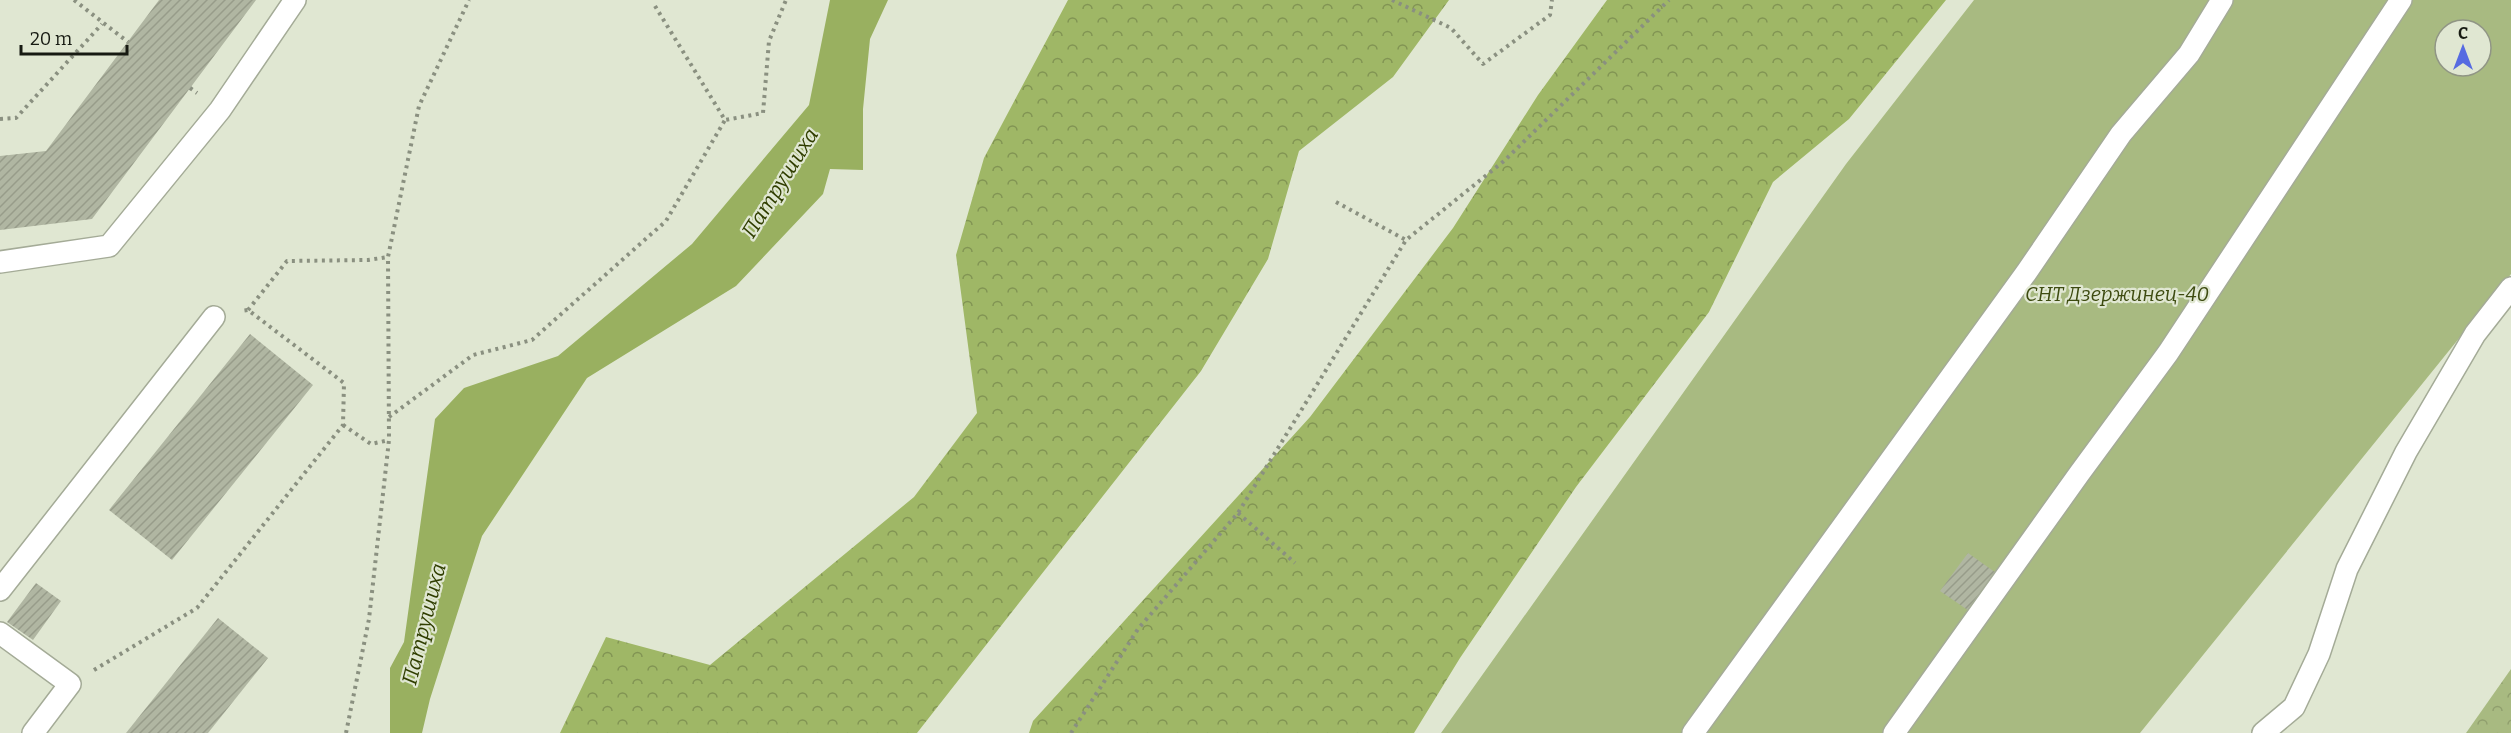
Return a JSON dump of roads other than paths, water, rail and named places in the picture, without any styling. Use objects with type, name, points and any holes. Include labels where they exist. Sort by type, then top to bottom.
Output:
[{"type":"lane","points":[[0,262],[109,246],[220,110],[295,0]]},
{"type":"lane","points":[[1694,733],[2026,273],[2121,134],[2189,54],[2222,0]]},
{"type":"lane","points":[[1894,733],[2168,353],[2401,0]]},
{"type":"lane","points":[[2263,733],[2294,707],[2319,654],[2347,569],[2406,452],[2475,334],[2511,288]]},
{"type":"lane","points":[[0,590],[214,317]]},
{"type":"lane","points":[[0,633],[70,684],[33,733]]},
{"type":"water","name":"Патрушиха","points":[[830,0],[888,0],[870,39],[863,109],[863,170],[830,169],[823,194],[736,286],[587,378],[482,536],[430,699],[422,733],[390,733],[390,668],[404,642],[435,419],[464,388],[558,356],[692,244],[809,105]]},
{"type":"park label","name":"СНТ Дзержинец-40","points":[[2117,294]]}]
